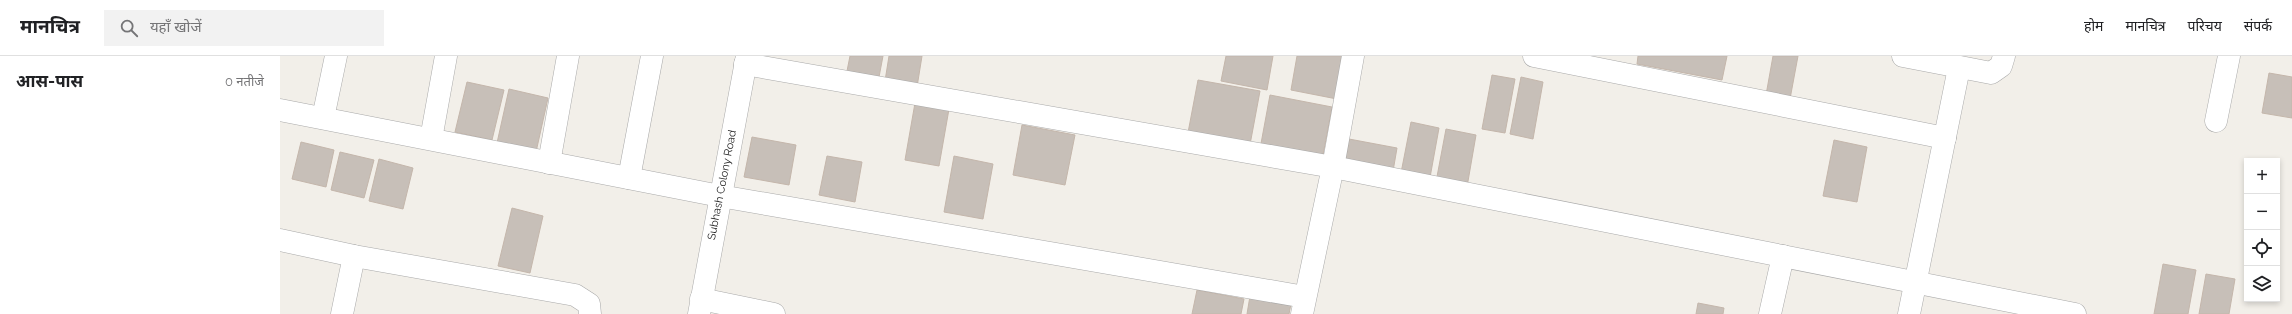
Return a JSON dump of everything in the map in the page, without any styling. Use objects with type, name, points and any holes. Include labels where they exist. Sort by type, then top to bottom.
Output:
[{"type":"street","points":[[323,118],[336,56]]},
{"type":"street","points":[[431,139],[446,56]]},
{"type":"street","points":[[549,163],[568,56]]},
{"type":"street","points":[[629,178],[652,56]]},
{"type":"street","points":[[280,110],[720,196],[1304,305],[1333,167],[1353,56]]},
{"type":"street","points":[[1534,56],[1945,138]]},
{"type":"street","points":[[1907,56],[1959,68],[1990,73],[2001,66],[2004,56]]},
{"type":"street","points":[[2216,121],[2229,56]]},
{"type":"street","points":[[746,60],[1333,167],[2075,314]]},
{"type":"street","name":"Subhash Colony Road","points":[[700,307],[746,60]]},
{"type":"street","points":[[1909,314],[1959,68]]},
{"type":"street","points":[[280,240],[354,256],[575,295],[589,304],[590,314]]},
{"type":"street","points":[[342,314],[354,256]]},
{"type":"street","points":[[1770,314],[1783,256]]},
{"type":"street","points":[[700,307],[774,314]]},
{"type":"building","points":[[850,56],[883,56],[879,77],[847,71]]},
{"type":"building","points":[[889,56],[922,56],[917,87],[885,81]]},
{"type":"building","points":[[1226,56],[1273,56],[1267,90],[1221,81]]},
{"type":"building","points":[[1297,56],[1345,56],[1337,99],[1291,90]]},
{"type":"building","points":[[1638,56],[1727,56],[1722,80],[1637,64]]},
{"type":"building","points":[[1773,56],[1798,56],[1790,99],[1766,95]]},
{"type":"building","points":[[2269,73],[2292,77],[2292,118],[2262,113]]},
{"type":"building","points":[[1492,75],[1515,79],[1505,133],[1482,129]]},
{"type":"building","points":[[1521,77],[1543,82],[1533,139],[1510,134]]},
{"type":"building","points":[[1198,80],[1260,91],[1249,150],[1187,138]]},
{"type":"building","points":[[467,82],[504,90],[492,140],[455,132]]},
{"type":"building","points":[[509,89],[548,98],[536,152],[497,143]]},
{"type":"building","points":[[1270,95],[1332,107],[1322,160],[1260,149]]},
{"type":"building","points":[[915,103],[949,109],[939,166],[905,160]]},
{"type":"building","points":[[1411,122],[1439,128],[1429,183],[1400,178]]},
{"type":"building","points":[[1022,125],[1075,135],[1065,185],[1013,175]]},
{"type":"building","points":[[1446,129],[1476,135],[1467,187],[1436,182]]},
{"type":"building","points":[[752,137],[796,145],[789,185],[744,177]]},
{"type":"building","points":[[1349,139],[1397,148],[1392,177],[1344,169]]},
{"type":"building","points":[[1834,140],[1867,147],[1857,202],[1823,196]]},
{"type":"building","points":[[301,142],[334,150],[326,187],[292,179]]},
{"type":"building","points":[[340,152],[374,160],[364,198],[331,190]]},
{"type":"building","points":[[827,156],[862,162],[855,202],[819,195]]},
{"type":"building","points":[[954,156],[993,164],[983,219],[944,212]]},
{"type":"building","points":[[379,159],[413,168],[403,209],[369,201]]},
{"type":"building","points":[[512,208],[543,216],[530,273],[498,266]]},
{"type":"building","points":[[2163,264],[2196,270],[2188,314],[2154,314]]},
{"type":"building","points":[[2206,274],[2235,279],[2229,314],[2199,314]]},
{"type":"building","points":[[1197,290],[1244,299],[1241,314],[1192,314]]},
{"type":"building","points":[[1250,296],[1291,304],[1289,314],[1247,314]]},
{"type":"building","points":[[1698,303],[1724,308],[1723,314],[1696,314]]}]
